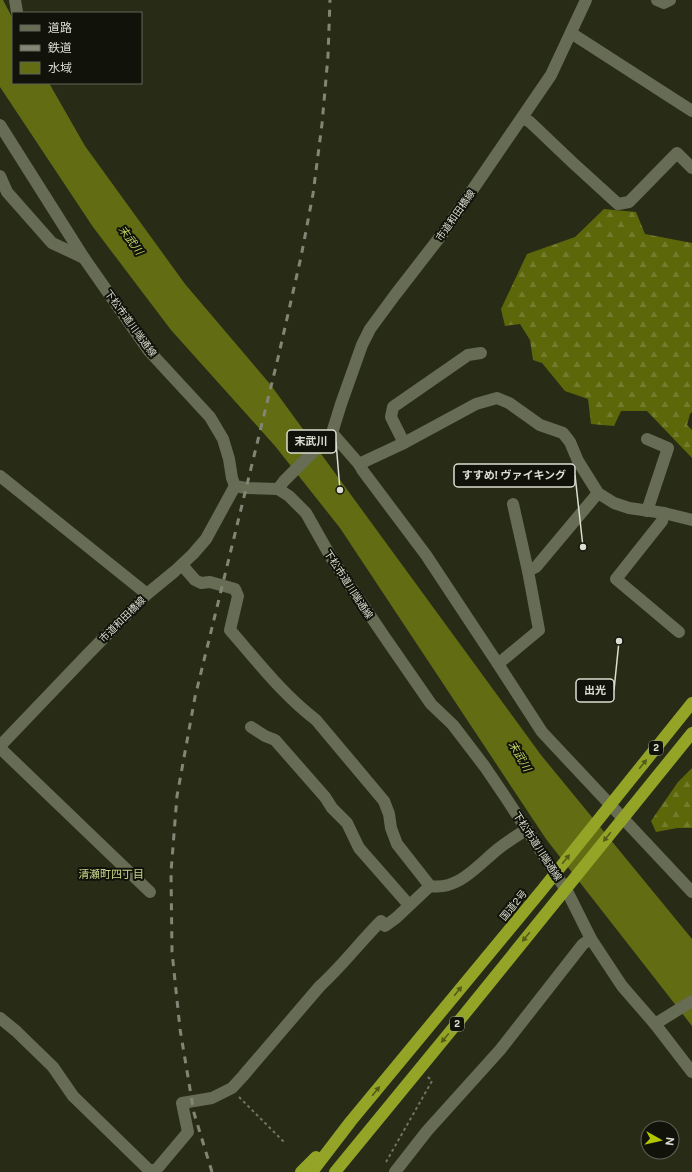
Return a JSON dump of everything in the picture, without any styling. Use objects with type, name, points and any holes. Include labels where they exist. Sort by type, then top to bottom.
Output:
[{"type":"highway","name":"国道2号","points":[[312,1172],[351,1121],[542,890],[692,703]]},
{"type":"highway","name":"2","points":[[335,1172],[692,733]]},
{"type":"highway","name":"国道2号","points":[[301,1172],[351,1121]]},
{"type":"highway","name":"2","points":[[339,1172],[361,1139]]},
{"type":"street","name":"市道和田橋線","points":[[332,433],[340,404],[362,345],[370,329],[443,233],[551,75],[586,0]]},
{"type":"street","points":[[657,0],[664,3],[670,0]]},
{"type":"street","points":[[571,33],[692,111]]},
{"type":"street","points":[[522,118],[530,122],[618,204],[629,202],[677,153],[692,168]]},
{"type":"street","name":"下松市道川端通線","points":[[0,125],[84,258],[149,351],[210,417],[222,439],[229,458],[232,478],[235,486]]},
{"type":"street","points":[[0,176],[4,194],[52,243],[84,258]]},
{"type":"street","points":[[404,443],[391,417],[393,407],[468,355],[481,353]]},
{"type":"street","points":[[359,464],[404,443],[476,404],[497,398],[509,403],[540,425],[563,433],[570,442],[578,461],[598,493],[614,503],[629,508],[664,513],[692,520]]},
{"type":"street","points":[[235,486],[246,488],[281,485],[332,433],[359,464],[426,555],[542,732],[692,892]]},
{"type":"street","points":[[647,439],[668,448],[647,511]]},
{"type":"street","points":[[0,476],[147,594]]},
{"type":"street","name":"下松市道川端通線","points":[[281,485],[289,496],[306,513],[332,559],[431,704],[453,725],[485,767],[568,893],[591,939],[622,986],[659,1022],[692,1072]]},
{"type":"street","name":"市道和田橋線","points":[[0,747],[147,594],[182,565],[206,539],[235,486]]},
{"type":"street","points":[[528,571],[536,567],[598,493]]},
{"type":"street","points":[[498,664],[539,630],[513,504]]},
{"type":"street","points":[[664,513],[662,521],[616,579],[679,632]]},
{"type":"street","points":[[182,565],[195,580],[201,583],[210,582],[235,589],[238,596],[230,630],[276,682],[303,710],[316,720],[384,801],[397,844],[430,886]]},
{"type":"street","points":[[251,727],[265,736],[275,740],[325,797],[332,808],[347,823],[359,848],[409,906]]},
{"type":"street","points":[[0,747],[150,892]]},
{"type":"street","points":[[0,1018],[16,1031],[53,1067],[73,1096],[149,1171],[156,1170],[188,1132],[182,1103],[212,1098],[232,1088],[320,986],[333,975],[364,938],[381,921],[385,926],[430,886],[446,886],[466,877],[503,845],[526,830]]},
{"type":"street","points":[[390,1169],[500,1050],[583,944],[591,939]]},
{"type":"street","points":[[659,1022],[692,1001]]},
{"type":"path","points":[[390,1169],[432,1081],[428,1076]]},
{"type":"path","points":[[232,1088],[237,1095],[284,1142]]},
{"type":"green space","points":[[604,209],[636,212],[645,234],[692,243],[692,412],[687,425],[692,430],[692,458],[647,411],[621,411],[614,426],[591,424],[588,399],[565,391],[542,363],[533,360],[530,340],[520,324],[505,326],[501,309],[527,254],[575,237]]},
{"type":"green space","points":[[692,768],[692,828],[677,828],[656,832],[651,821],[678,782]]},
{"type":"water","points":[[0,0],[3,0],[12,17],[12,84],[50,84],[85,146],[185,284],[270,384],[541,755],[692,939],[692,1026],[546,839],[340,528],[275,446],[171,330],[93,227],[0,87]]},
{"type":"railway","points":[[212,1172],[194,1113],[180,1029],[172,952],[171,872],[177,796],[195,697],[278,358],[301,257],[313,194],[322,124],[328,56],[330,0]]},
{"type":"place","name":"末武川","points":[[340,490]]},
{"type":"place","name":"すすめ! ヴァイキング","points":[[583,547]]},
{"type":"place","name":"出光","points":[[619,641]]},
{"type":"district","name":"清瀬町四丁目","points":[[111,874]]}]
